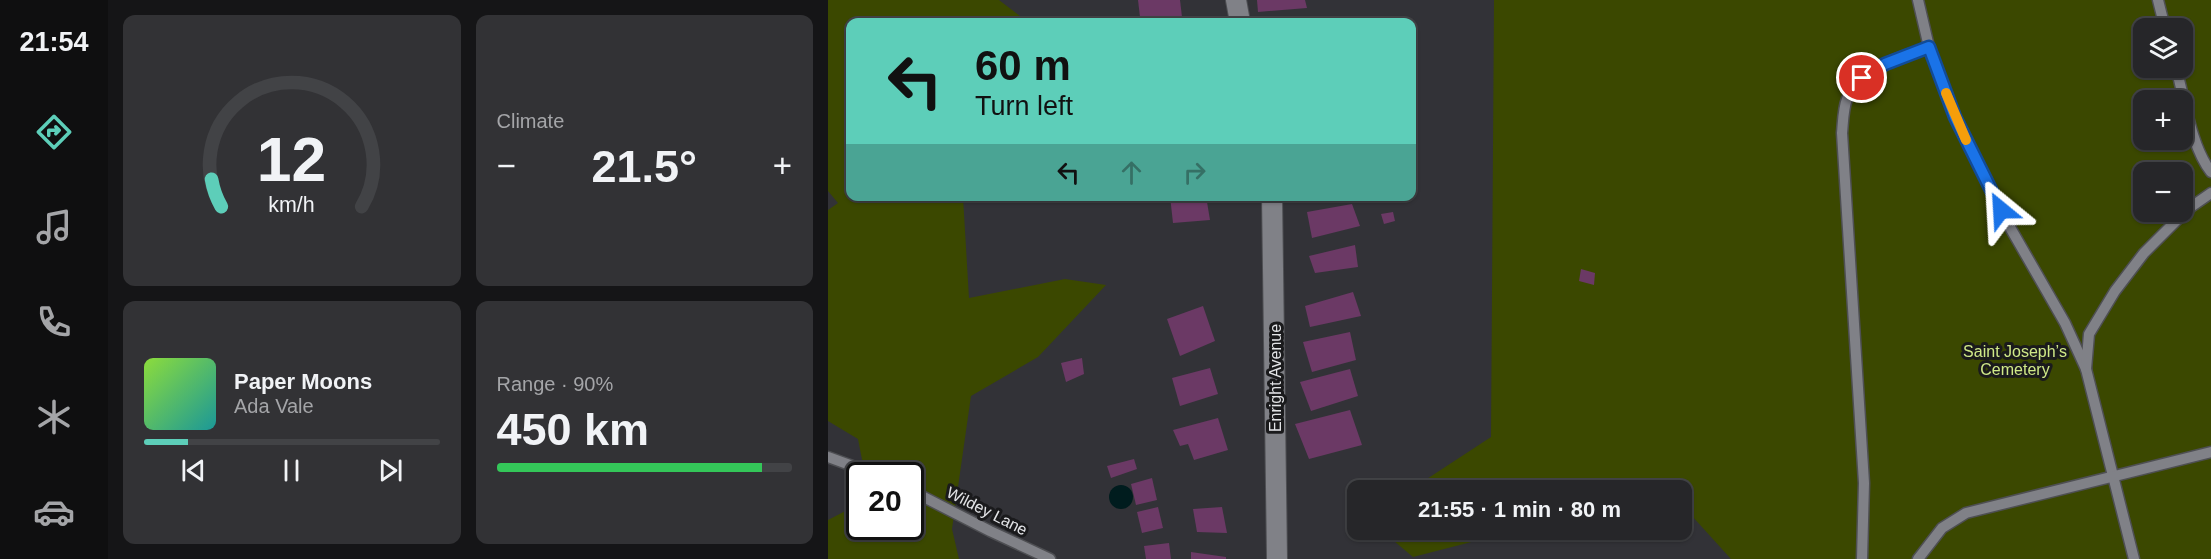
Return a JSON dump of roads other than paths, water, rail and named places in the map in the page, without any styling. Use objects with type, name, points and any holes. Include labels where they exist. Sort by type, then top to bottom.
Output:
[{"type":"street","points":[[1236,0],[1239,18]]},
{"type":"street","name":"Enright Avenue","points":[[1272,201],[1277,559]]},
{"type":"lane","points":[[1918,0],[1929,47],[1955,117],[2011,229],[2065,323],[2085,369],[2134,559]]},
{"type":"lane","points":[[2158,0],[2163,18]]},
{"type":"lane","points":[[1862,559],[1864,483],[1842,133],[1846,100],[1862,78],[1885,64],[1929,47]]},
{"type":"lane","points":[[2179,78],[2196,140],[2205,165],[2211,172]]},
{"type":"lane","points":[[2085,369],[2089,334],[2115,291],[2144,253],[2188,209],[2211,193]]},
{"type":"lane","points":[[1918,559],[1942,528],[1966,513],[2211,452]]},
{"type":"lane","points":[[828,457],[846,464]]},
{"type":"lane","name":"Wildey Lane","points":[[924,497],[1050,559]]},
{"type":"water","points":[[1121,485],[1129,489],[1133,497],[1129,505],[1121,509],[1113,505],[1109,497],[1113,489]]},
{"type":"park label","name":"Saint Joseph’s Cemetery","points":[[2015,360]]}]
